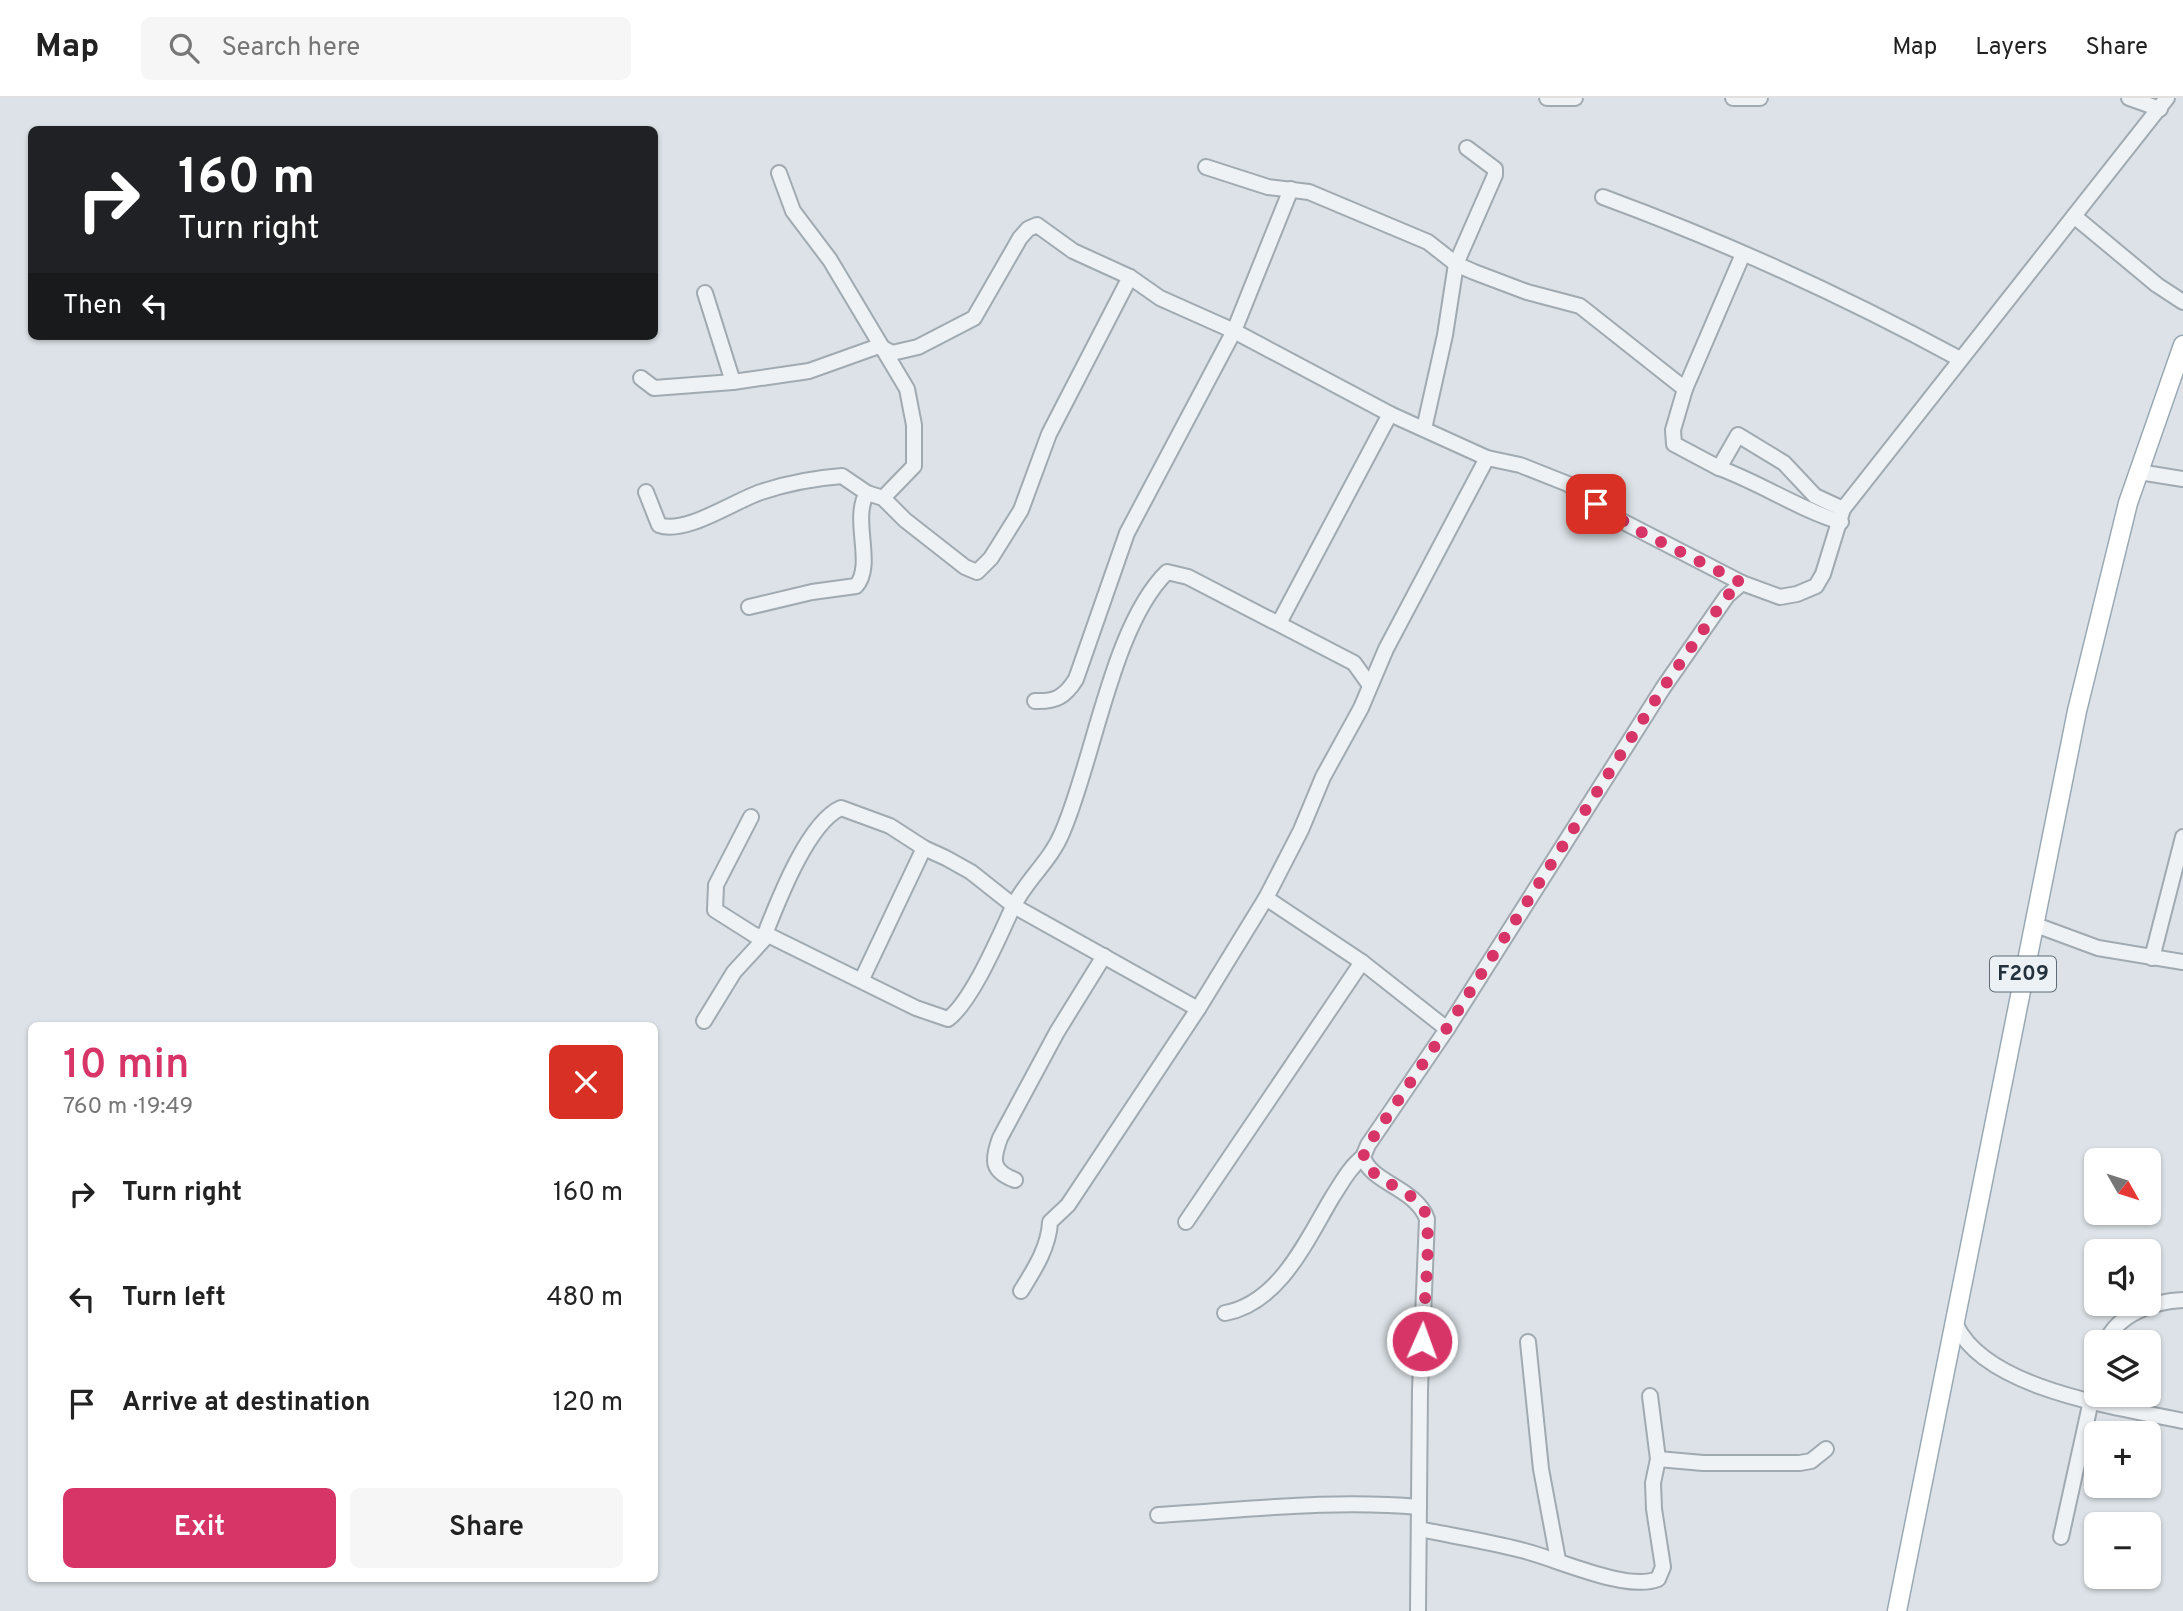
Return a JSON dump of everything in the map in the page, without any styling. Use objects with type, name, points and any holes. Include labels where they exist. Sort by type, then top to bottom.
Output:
[{"type":"main road","name":"F209","points":[[1897,1611],[1956,1325],[2033,924],[2095,628],[2138,472],[2183,345]]},
{"type":"street","points":[[1547,98],[1575,98]]},
{"type":"street","points":[[1733,98],[1760,98]]},
{"type":"street","points":[[642,378],[654,387],[733,382],[809,371],[879,346],[898,352],[918,346],[974,318],[1020,238],[1037,225],[1073,251],[1130,277],[1160,299],[1234,331],[1390,414],[1487,458],[1520,465],[1568,484],[1616,518],[1742,583],[1780,597],[1809,590],[1820,581],[1842,515],[1958,358],[2163,104],[2129,98]]},
{"type":"street","points":[[1424,429],[1445,335],[1456,264],[1495,175],[1491,164],[1467,148]]},
{"type":"street","points":[[1206,167],[1268,187],[1309,192],[1428,242],[1456,264],[1527,292],[1580,306],[1685,389]]},
{"type":"street","points":[[779,173],[793,211],[830,260],[907,389],[912,405],[916,456],[909,472],[883,498]]},
{"type":"street","points":[[1035,701],[1051,702],[1059,698],[1076,679],[1127,533],[1234,331],[1291,189]]},
{"type":"street","points":[[1603,197],[1676,224],[1874,313],[1958,358]]},
{"type":"street","points":[[2074,216],[2157,285],[2183,302]]},
{"type":"street","points":[[1743,254],[1685,389],[1673,430],[1674,444],[1718,468],[1751,480],[1815,513],[1842,515]]},
{"type":"street","points":[[646,492],[659,525],[669,529],[703,518],[764,491],[842,476],[867,493],[883,498],[905,520],[965,566],[977,572],[983,568],[1021,510],[1049,434],[1130,277]]},
{"type":"street","points":[[705,293],[733,382]]},
{"type":"street","points":[[1279,623],[1390,414]]},
{"type":"street","points":[[1718,468],[1738,435],[1784,463],[1815,496],[1842,515]]},
{"type":"street","points":[[1021,1291],[1038,1264],[1050,1234],[1051,1222],[1068,1205],[1198,1009],[1266,898],[1301,830],[1323,777],[1361,708],[1369,684],[1487,458]]},
{"type":"street","points":[[2138,472],[2183,479]]},
{"type":"street","points":[[749,607],[812,592],[856,586],[863,555],[860,515],[867,493]]},
{"type":"street","points":[[751,817],[716,885],[715,910],[756,936],[768,935],[862,979],[916,1008],[948,1019],[962,1004],[999,939],[1014,905],[1045,864],[1061,836],[1115,666],[1156,584],[1167,572],[1178,573],[1354,663],[1369,684]]},
{"type":"street","points":[[1225,1312],[1250,1306],[1268,1293],[1293,1261],[1346,1175],[1363,1157],[1368,1145],[1447,1028],[1663,688],[1727,596],[1742,583]]},
{"type":"street","points":[[704,1021],[734,972],[768,935],[770,922],[793,871],[831,813],[841,808],[890,826],[924,848],[971,872],[1014,905],[1198,1009]]},
{"type":"street","points":[[2152,958],[2183,836]]},
{"type":"street","points":[[862,979],[924,848]]},
{"type":"street","points":[[1266,898],[1362,962],[1447,1028]]},
{"type":"street","points":[[2033,924],[2098,948],[2183,962]]},
{"type":"street","points":[[1015,1180],[1001,1175],[993,1165],[993,1156],[1000,1138],[1057,1032],[1104,956]]},
{"type":"street","points":[[1186,1222],[1362,962]]},
{"type":"street","points":[[1363,1157],[1370,1169],[1414,1199],[1427,1219],[1420,1391],[1418,1611]]},
{"type":"street","points":[[2112,1330],[2125,1317],[2162,1302],[2183,1300]]},
{"type":"street","points":[[1956,1325],[1964,1343],[1993,1364],[2050,1390],[2084,1400]]},
{"type":"street","points":[[1528,1342],[1541,1469],[1558,1560]]},
{"type":"street","points":[[1419,1529],[1558,1560],[1613,1577],[1643,1582],[1658,1579],[1663,1567],[1653,1483],[1658,1459],[1650,1396]]},
{"type":"street","points":[[2061,1537],[2090,1407]]},
{"type":"street","points":[[2115,1407],[2183,1421]]},
{"type":"street","points":[[1658,1459],[1703,1464],[1800,1463],[1811,1461],[1826,1449]]},
{"type":"street","points":[[1158,1515],[1305,1507],[1346,1502],[1419,1507]]},
{"type":"route","points":[[1422,1341],[1427,1219],[1414,1199],[1365,1163],[1363,1157],[1368,1145],[1523,912],[1663,688],[1727,596],[1735,586],[1742,583],[1641,532],[1596,504]]}]
